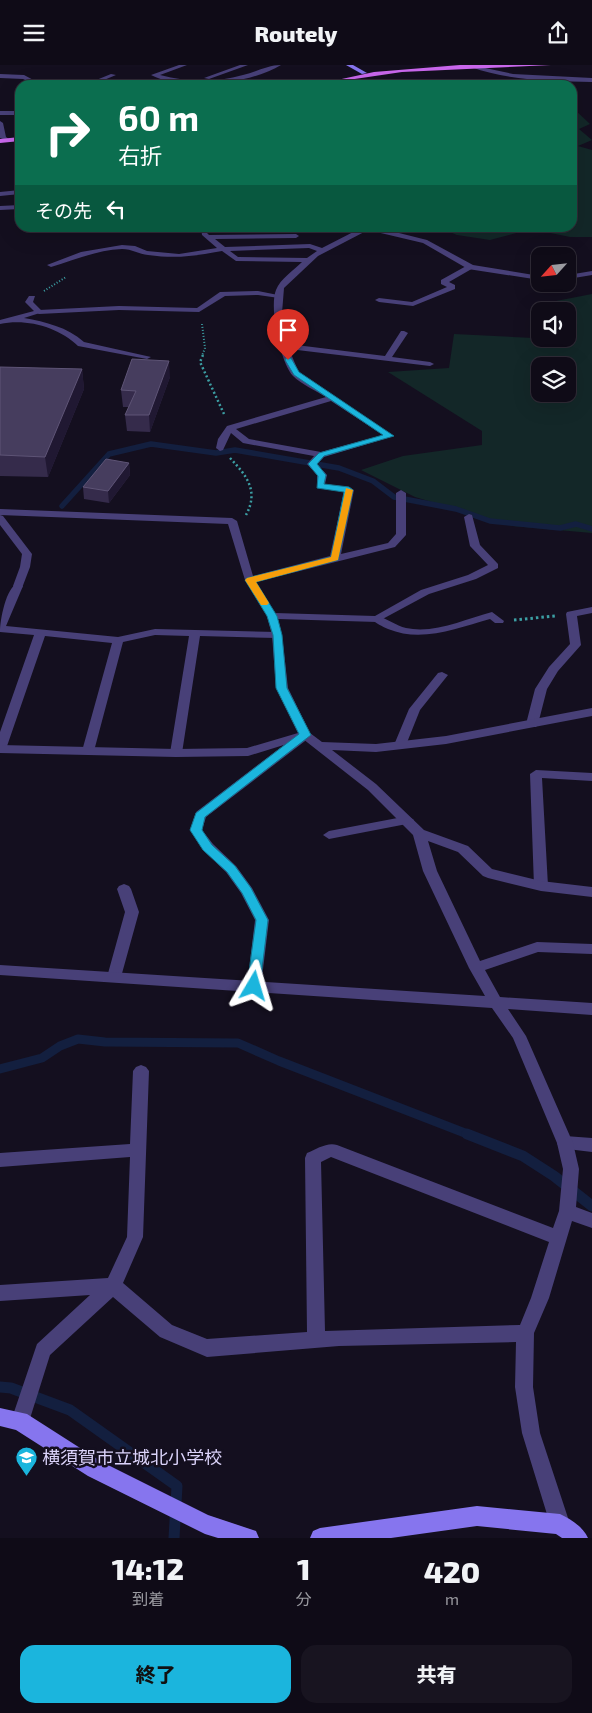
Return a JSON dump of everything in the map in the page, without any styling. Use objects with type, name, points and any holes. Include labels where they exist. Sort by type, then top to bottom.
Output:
[{"type":"main road","points":[[337,80],[364,73],[412,67],[548,65]]},
{"type":"main road","points":[[0,141],[15,139]]},
{"type":"street","points":[[170,80],[154,75],[184,65]]},
{"type":"street","points":[[207,80],[245,65]]},
{"type":"street","points":[[230,80],[240,79],[278,65]]},
{"type":"street","points":[[349,65],[364,73]]},
{"type":"street","points":[[472,66],[479,69],[522,75],[567,80],[592,80]]},
{"type":"street","points":[[100,80],[113,75]]},
{"type":"street","points":[[0,76],[24,77],[28,80]]},
{"type":"street","points":[[0,113],[15,113]]},
{"type":"street","points":[[0,123],[3,138],[7,140]]},
{"type":"street","points":[[0,186],[15,184]]},
{"type":"street","points":[[0,194],[15,192]]},
{"type":"street","points":[[0,208],[15,207]]},
{"type":"street","points":[[204,232],[204,234],[236,259],[307,260]]},
{"type":"street","points":[[230,428],[246,441],[322,455],[390,436],[296,374],[288,360],[277,306],[280,289],[307,260],[322,251],[350,240],[362,232]]},
{"type":"street","points":[[386,232],[425,241],[472,267],[531,277]]},
{"type":"street","points":[[209,237],[296,236]]},
{"type":"street","points":[[51,265],[83,253],[122,247],[135,247],[146,253],[179,256],[222,249],[310,246],[322,251]]},
{"type":"street","points":[[379,300],[413,303],[452,287],[444,281],[472,267]]},
{"type":"street","points":[[576,276],[592,273]]},
{"type":"street","points":[[0,322],[39,312],[119,308],[198,310],[223,294],[258,293],[279,296]]},
{"type":"street","points":[[32,298],[29,302],[39,312]]},
{"type":"street","points":[[13,318],[50,327],[74,336],[81,344],[147,357]]},
{"type":"street","points":[[387,359],[404,333]]},
{"type":"street","points":[[285,346],[430,364]]},
{"type":"street","points":[[220,448],[222,439],[230,428],[332,398]]},
{"type":"street","points":[[322,455],[312,464],[322,475],[320,486],[349,490],[335,558]]},
{"type":"street","points":[[250,580],[391,545],[401,535],[401,493]]},
{"type":"street","points":[[0,512],[232,521],[250,580],[272,616],[278,635],[282,688],[305,735],[372,787],[419,833],[430,871],[476,968],[496,1003],[519,1036],[565,1143],[571,1169],[567,1211],[540,1298],[525,1333],[524,1387],[531,1433],[560,1524]]},
{"type":"street","points":[[377,619],[425,592],[472,577],[494,566],[474,546],[469,517]]},
{"type":"street","points":[[0,518],[27,555],[18,586],[5,608],[0,629],[118,640],[154,632],[278,635]]},
{"type":"street","points":[[532,724],[540,689],[553,669],[576,645],[571,614],[592,611]]},
{"type":"street","points":[[272,616],[377,619],[398,629],[415,633],[492,615],[499,621]]},
{"type":"street","points":[[176,753],[194,633]]},
{"type":"street","points":[[40,634],[0,749],[176,753],[248,752],[305,735]]},
{"type":"street","points":[[88,751],[118,640]]},
{"type":"street","points":[[400,745],[415,709],[442,675]]},
{"type":"street","points":[[321,747],[376,748],[446,740],[592,712]]},
{"type":"street","points":[[254,986],[262,920],[247,891],[231,869],[208,847],[196,830],[200,815],[305,735]]},
{"type":"street","points":[[541,887],[536,774],[592,777]]},
{"type":"street","points":[[329,835],[408,821]]},
{"type":"street","points":[[419,833],[463,849],[488,873],[541,887],[592,892]]},
{"type":"street","points":[[114,977],[132,912],[124,889]]},
{"type":"street","points":[[476,968],[537,947],[592,949]]},
{"type":"street","points":[[0,970],[592,1009]]},
{"type":"street","points":[[20,1421],[43,1350],[114,1287],[135,1237],[141,1071]]},
{"type":"street","points":[[565,1143],[592,1145]]},
{"type":"street","points":[[0,1160],[138,1150]]},
{"type":"street","points":[[316,1340],[313,1158],[331,1150],[559,1238]]},
{"type":"street","points":[[567,1211],[592,1221]]},
{"type":"street","points":[[0,1293],[114,1287],[166,1331],[207,1348],[316,1340],[525,1333]]},
{"type":"street","points":[[0,1417],[20,1421],[95,1469],[205,1524],[249,1538]]},
{"type":"street","points":[[320,1538],[477,1516],[560,1524],[578,1538]]},
{"type":"path","points":[[198,310],[205,338],[205,348],[200,362],[230,428]]},
{"type":"path","points":[[220,448],[237,466],[252,487],[253,503],[247,515],[232,521]]},
{"type":"path","points":[[499,621],[571,614]]},
{"type":"green space","points":[[577,112],[590,124],[579,129],[592,140],[578,146],[592,150],[592,237],[570,237],[546,232],[577,232]]},
{"type":"green space","points":[[450,232],[520,232],[490,240],[457,235]]},
{"type":"green space","points":[[592,294],[592,533],[512,526],[415,497],[361,470],[403,456],[482,445],[482,431],[388,372],[449,368],[454,334],[531,338],[531,347],[576,347],[576,302],[556,302]]},
{"type":"building","points":[[132,359],[169,361],[149,415],[125,415],[136,391],[121,390]]},
{"type":"building","points":[[0,367],[82,369],[45,457],[0,455]]},
{"type":"building","points":[[106,459],[129,463],[108,491],[83,487]]},
{"type":"waterway","points":[[62,506],[109,454],[151,444],[216,453],[235,450],[339,468],[373,481],[394,497],[456,509],[490,521],[560,528],[576,524],[592,529]]},
{"type":"waterway","points":[[0,1069],[42,1058],[60,1046],[78,1039],[105,1042],[238,1043],[279,1061],[470,1135]]},
{"type":"waterway","points":[[467,1134],[523,1156],[554,1176],[592,1206]]},
{"type":"waterway","points":[[0,1387],[11,1388],[70,1410],[177,1486],[174,1538]]},
{"type":"slow traffic","points":[[264,603],[250,580],[335,558],[349,490]]},
{"type":"place","name":"横須賀市立城北小学校","points":[[26,1476]]},
{"type":"route","points":[[254,986],[262,920],[247,891],[231,869],[208,847],[196,830],[200,815],[242,785],[305,735],[282,688],[278,655],[278,635],[272,616],[250,580],[335,558],[349,490],[320,486],[322,475],[312,464],[322,455],[390,436],[296,374],[288,360]]}]
